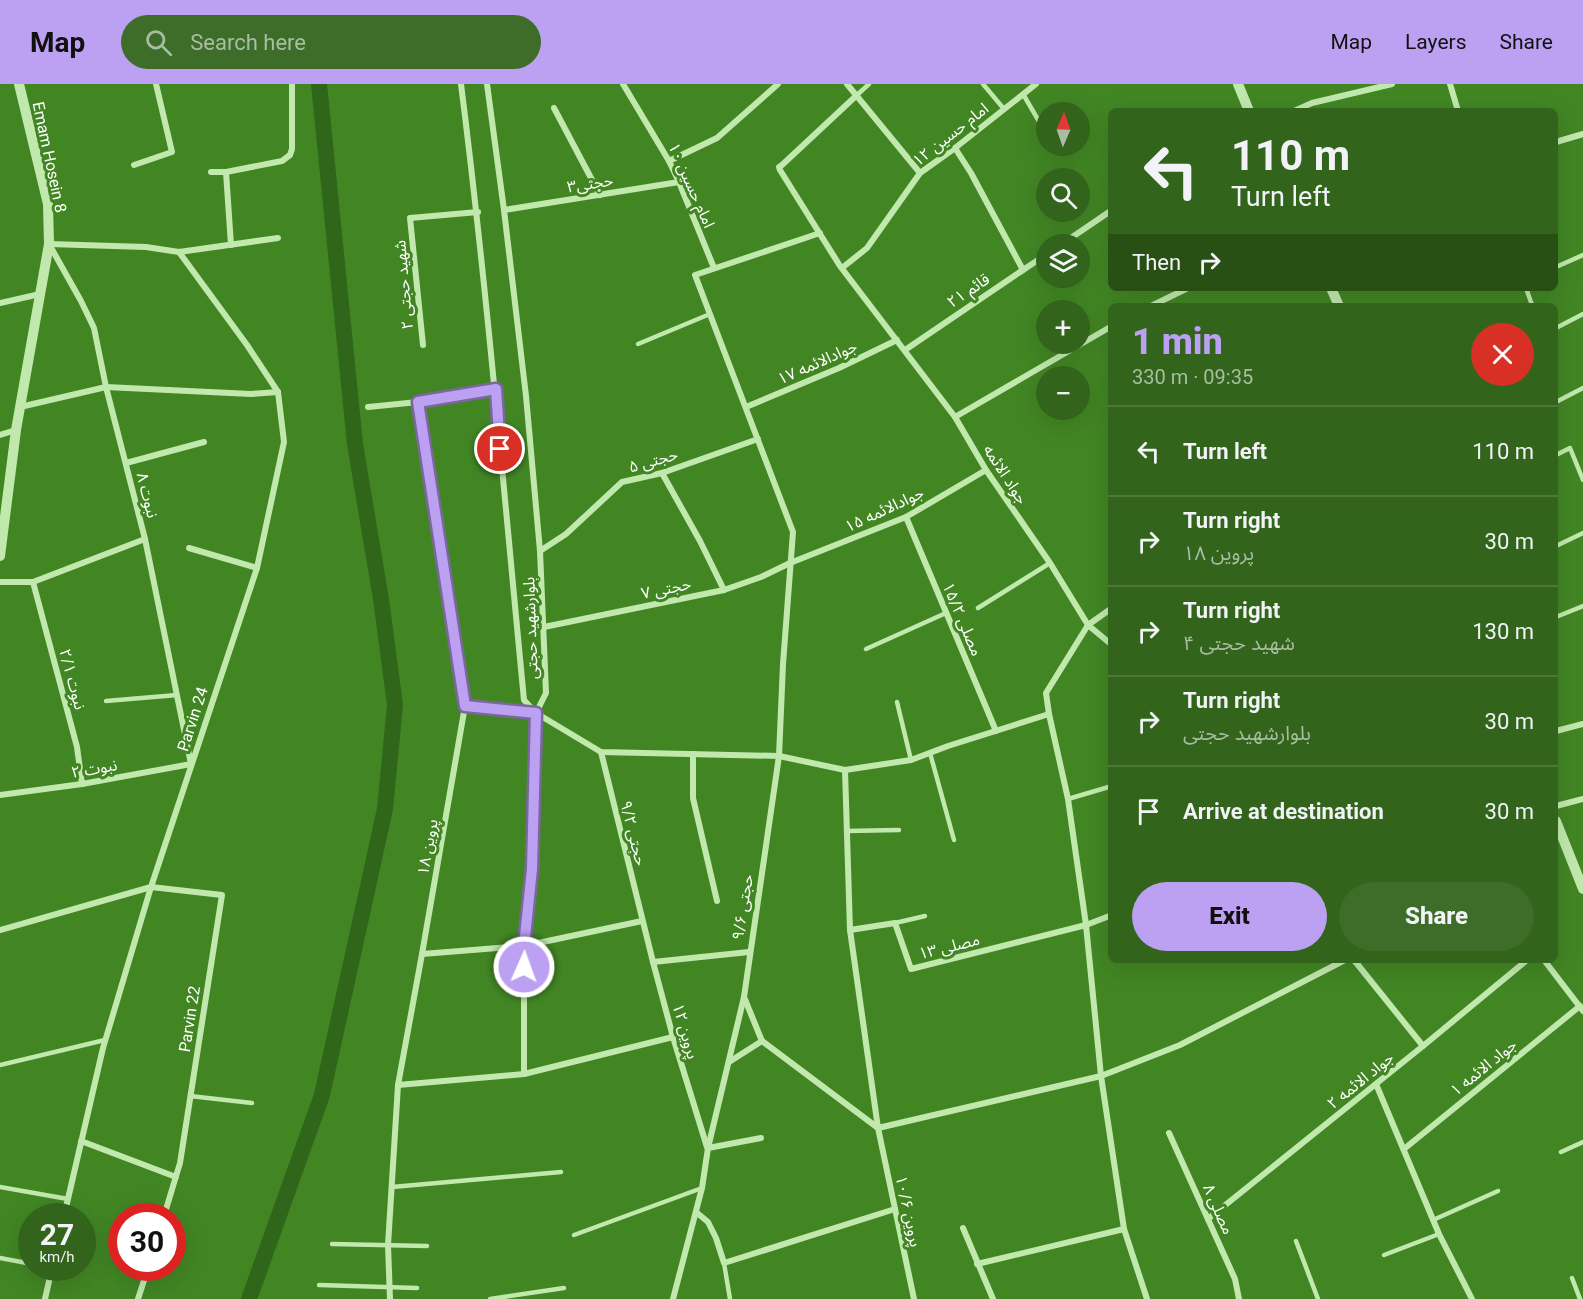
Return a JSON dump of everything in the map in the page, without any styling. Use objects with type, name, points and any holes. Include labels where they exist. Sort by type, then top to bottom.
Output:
[{"type":"street","name":"Emam Hosein 8","points":[[0,556],[16,430],[49,244],[48,204],[19,84]]},
{"type":"street","points":[[134,165],[172,152],[156,84]]},
{"type":"street","points":[[211,172],[226,172],[282,161],[290,155],[292,149],[292,84]]},
{"type":"street","name":"بلوارشهید حجتی","points":[[461,84],[496,389],[524,700],[536,713],[546,693],[540,551],[526,396],[487,84]]},
{"type":"street","name":"۱۰ امام حسین","points":[[623,84],[669,161],[714,268]]},
{"type":"street","points":[[669,161],[717,138],[778,84]]},
{"type":"street","points":[[847,84],[920,173]]},
{"type":"street","name":"امام حسین ۱۲","points":[[842,268],[867,248],[920,173],[1036,84]]},
{"type":"street","points":[[1238,84],[1248,108]]},
{"type":"street","points":[[1301,108],[1312,103],[1392,84]]},
{"type":"street","points":[[1450,84],[1457,108]]},
{"type":"street","name":"جواد الائمه","points":[[856,95],[779,168],[842,268],[955,417],[986,470],[1050,563],[1088,625],[1108,642]]},
{"type":"street","points":[[554,108],[600,195]]},
{"type":"street","points":[[1558,141],[1583,134]]},
{"type":"street","points":[[955,148],[971,173],[1023,270]]},
{"type":"street","points":[[226,172],[231,245]]},
{"type":"street","name":"حجتی۳","points":[[504,210],[679,182]]},
{"type":"street","name":"شهید حجتی ۲","points":[[423,345],[410,218],[477,212]]},
{"type":"street","points":[[1077,234],[1108,213]]},
{"type":"street","points":[[714,268],[820,233]]},
{"type":"street","points":[[49,244],[147,247],[179,252],[278,238]]},
{"type":"street","name":"نبوت ۸","points":[[49,244],[94,328],[106,387],[145,539],[191,764]]},
{"type":"street","name":"Parvin 24","points":[[67,1203],[105,1040],[151,887],[257,568],[284,442],[278,392],[247,345],[179,252]]},
{"type":"street","name":"قائم ۲۱","points":[[905,350],[1036,261]]},
{"type":"street","name":"حجتی ۹/۶","points":[[673,1299],[702,1188],[708,1148],[744,997],[779,756],[793,532],[695,275],[714,268]]},
{"type":"street","points":[[1157,303],[1182,291]]},
{"type":"street","points":[[0,303],[41,294]]},
{"type":"street","points":[[955,417],[1108,328]]},
{"type":"street","name":"جوادالائمه ۱۷","points":[[746,407],[840,368],[897,340]]},
{"type":"street","points":[[20,407],[106,387],[251,394],[278,392]]},
{"type":"street","points":[[368,407],[418,402],[496,389]]},
{"type":"street","name":"پروین ۱۸","points":[[390,1299],[388,1245],[398,1085],[465,706],[418,402]]},
{"type":"street","points":[[0,435],[16,430]]},
{"type":"street","name":"حجتی ۵","points":[[540,551],[566,534],[622,482],[662,473],[758,440]]},
{"type":"street","points":[[126,463],[204,442]]},
{"type":"street","name":"جوادالائمه ۱۵","points":[[790,563],[906,517],[986,470]]},
{"type":"street","points":[[662,473],[724,590]]},
{"type":"street","name":"مصلی ۱۵/۲","points":[[906,517],[996,731]]},
{"type":"street","points":[[0,582],[33,582],[145,539]]},
{"type":"street","points":[[189,548],[257,568]]},
{"type":"street","name":"حجتی ۷","points":[[544,627],[724,590],[761,577],[790,563]]},
{"type":"street","name":"نبوت ۲/۱","points":[[33,582],[77,747],[82,784]]},
{"type":"street","points":[[1108,611],[1088,625],[1046,693],[1068,799],[1086,925],[1101,1076],[1124,1229],[1147,1299]]},
{"type":"street","points":[[465,706],[536,713],[601,752],[779,756],[845,770],[911,760],[1049,714]]},
{"type":"street","points":[[524,1074],[524,946],[532,869],[536,713]]},
{"type":"street","points":[[1558,730],[1583,724]]},
{"type":"street","name":"حجتی ۹/۲","points":[[601,752],[642,921]]},
{"type":"street","points":[[693,754],[693,798],[717,900]]},
{"type":"street","name":"نبوت ۲","points":[[0,795],[82,784],[191,764]]},
{"type":"street","name":"پروین ۱۰/۶","points":[[845,770],[850,930],[878,1128],[914,1299]]},
{"type":"street","points":[[1558,806],[1583,800]]},
{"type":"street","points":[[1558,826],[1583,889]]},
{"type":"street","points":[[0,930],[151,887]]},
{"type":"street","name":"Parvin 22","points":[[151,887],[222,895],[180,1163],[168,1203]]},
{"type":"street","points":[[1086,925],[1108,917]]},
{"type":"street","points":[[422,954],[524,946],[642,921]]},
{"type":"street","name":"پروین ۱۲","points":[[642,921],[673,1037],[708,1148]]},
{"type":"street","points":[[850,930],[895,923]]},
{"type":"street","name":"مصلی ۱۳","points":[[895,923],[911,969],[1086,925]]},
{"type":"street","points":[[653,962],[749,952]]},
{"type":"street","points":[[744,997],[762,1041],[878,1128],[1101,1076],[1180,1045],[1339,963]]},
{"type":"street","points":[[1356,963],[1423,1046]]},
{"type":"street","name":"جواد الائمه ۲","points":[[1208,1219],[1523,963]]},
{"type":"street","points":[[1546,963],[1581,1009]]},
{"type":"street","name":"جواد الائمه ۱","points":[[1404,1149],[1581,1009]]},
{"type":"street","points":[[398,1085],[524,1074],[673,1037]]},
{"type":"street","points":[[729,1062],[762,1041]]},
{"type":"street","points":[[1377,1084],[1439,1234],[1472,1299]]},
{"type":"street","name":"مصلی ۸","points":[[1169,1133],[1235,1279],[1239,1299]]},
{"type":"street","points":[[708,1148],[761,1138]]},
{"type":"street","points":[[81,1141],[176,1177]]},
{"type":"street","points":[[696,1212],[708,1222],[716,1238],[723,1263],[896,1209]]},
{"type":"street","points":[[963,1228],[993,1299]]},
{"type":"street","points":[[977,1264],[1124,1229]]},
{"type":"street","points":[[45,1299],[49,1281]]},
{"type":"street","points":[[138,1299],[144,1281]]},
{"type":"lane","points":[[856,95],[869,84]]},
{"type":"lane","points":[[983,84],[1004,109]]},
{"type":"lane","points":[[1023,94],[1036,116]]},
{"type":"lane","points":[[1558,266],[1583,255]]},
{"type":"lane","points":[[638,344],[710,314]]},
{"type":"lane","points":[[1558,327],[1583,314]]},
{"type":"lane","points":[[1558,401],[1583,388]]},
{"type":"lane","points":[[1558,454],[1570,448],[1583,480]]},
{"type":"lane","points":[[1558,545],[1583,533]]},
{"type":"lane","points":[[978,608],[1050,563]]},
{"type":"lane","points":[[1558,616],[1583,606]]},
{"type":"lane","points":[[866,649],[946,613]]},
{"type":"lane","points":[[106,701],[177,695]]},
{"type":"lane","points":[[897,702],[911,760]]},
{"type":"lane","points":[[930,753],[954,840]]},
{"type":"lane","points":[[1068,799],[1108,787]]},
{"type":"lane","points":[[846,831],[899,830]]},
{"type":"lane","points":[[895,923],[926,916]]},
{"type":"lane","points":[[0,1065],[105,1040]]},
{"type":"lane","points":[[190,1096],[252,1103]]},
{"type":"lane","points":[[1561,1152],[1583,1142]]},
{"type":"lane","points":[[392,1187],[561,1172]]},
{"type":"lane","points":[[0,1187],[68,1199]]},
{"type":"lane","points":[[574,1235],[702,1188]]},
{"type":"lane","points":[[1433,1220],[1498,1191]]},
{"type":"lane","points":[[1384,1256],[1439,1234]]},
{"type":"lane","points":[[1296,1241],[1318,1299]]},
{"type":"lane","points":[[332,1244],[427,1246]]},
{"type":"lane","points":[[0,1258],[18,1261]]},
{"type":"lane","points":[[723,1263],[730,1299]]},
{"type":"lane","points":[[1572,1278],[1580,1299]]},
{"type":"lane","points":[[319,1285],[417,1288]]},
{"type":"lane","points":[[490,1299],[564,1288]]},
{"type":"waterway","points":[[249,1299],[322,1095],[385,809],[395,705],[381,599],[355,444],[319,84]]},
{"type":"route","points":[[500,449],[496,389],[418,402],[465,706],[536,713],[532,869],[524,967]]}]
